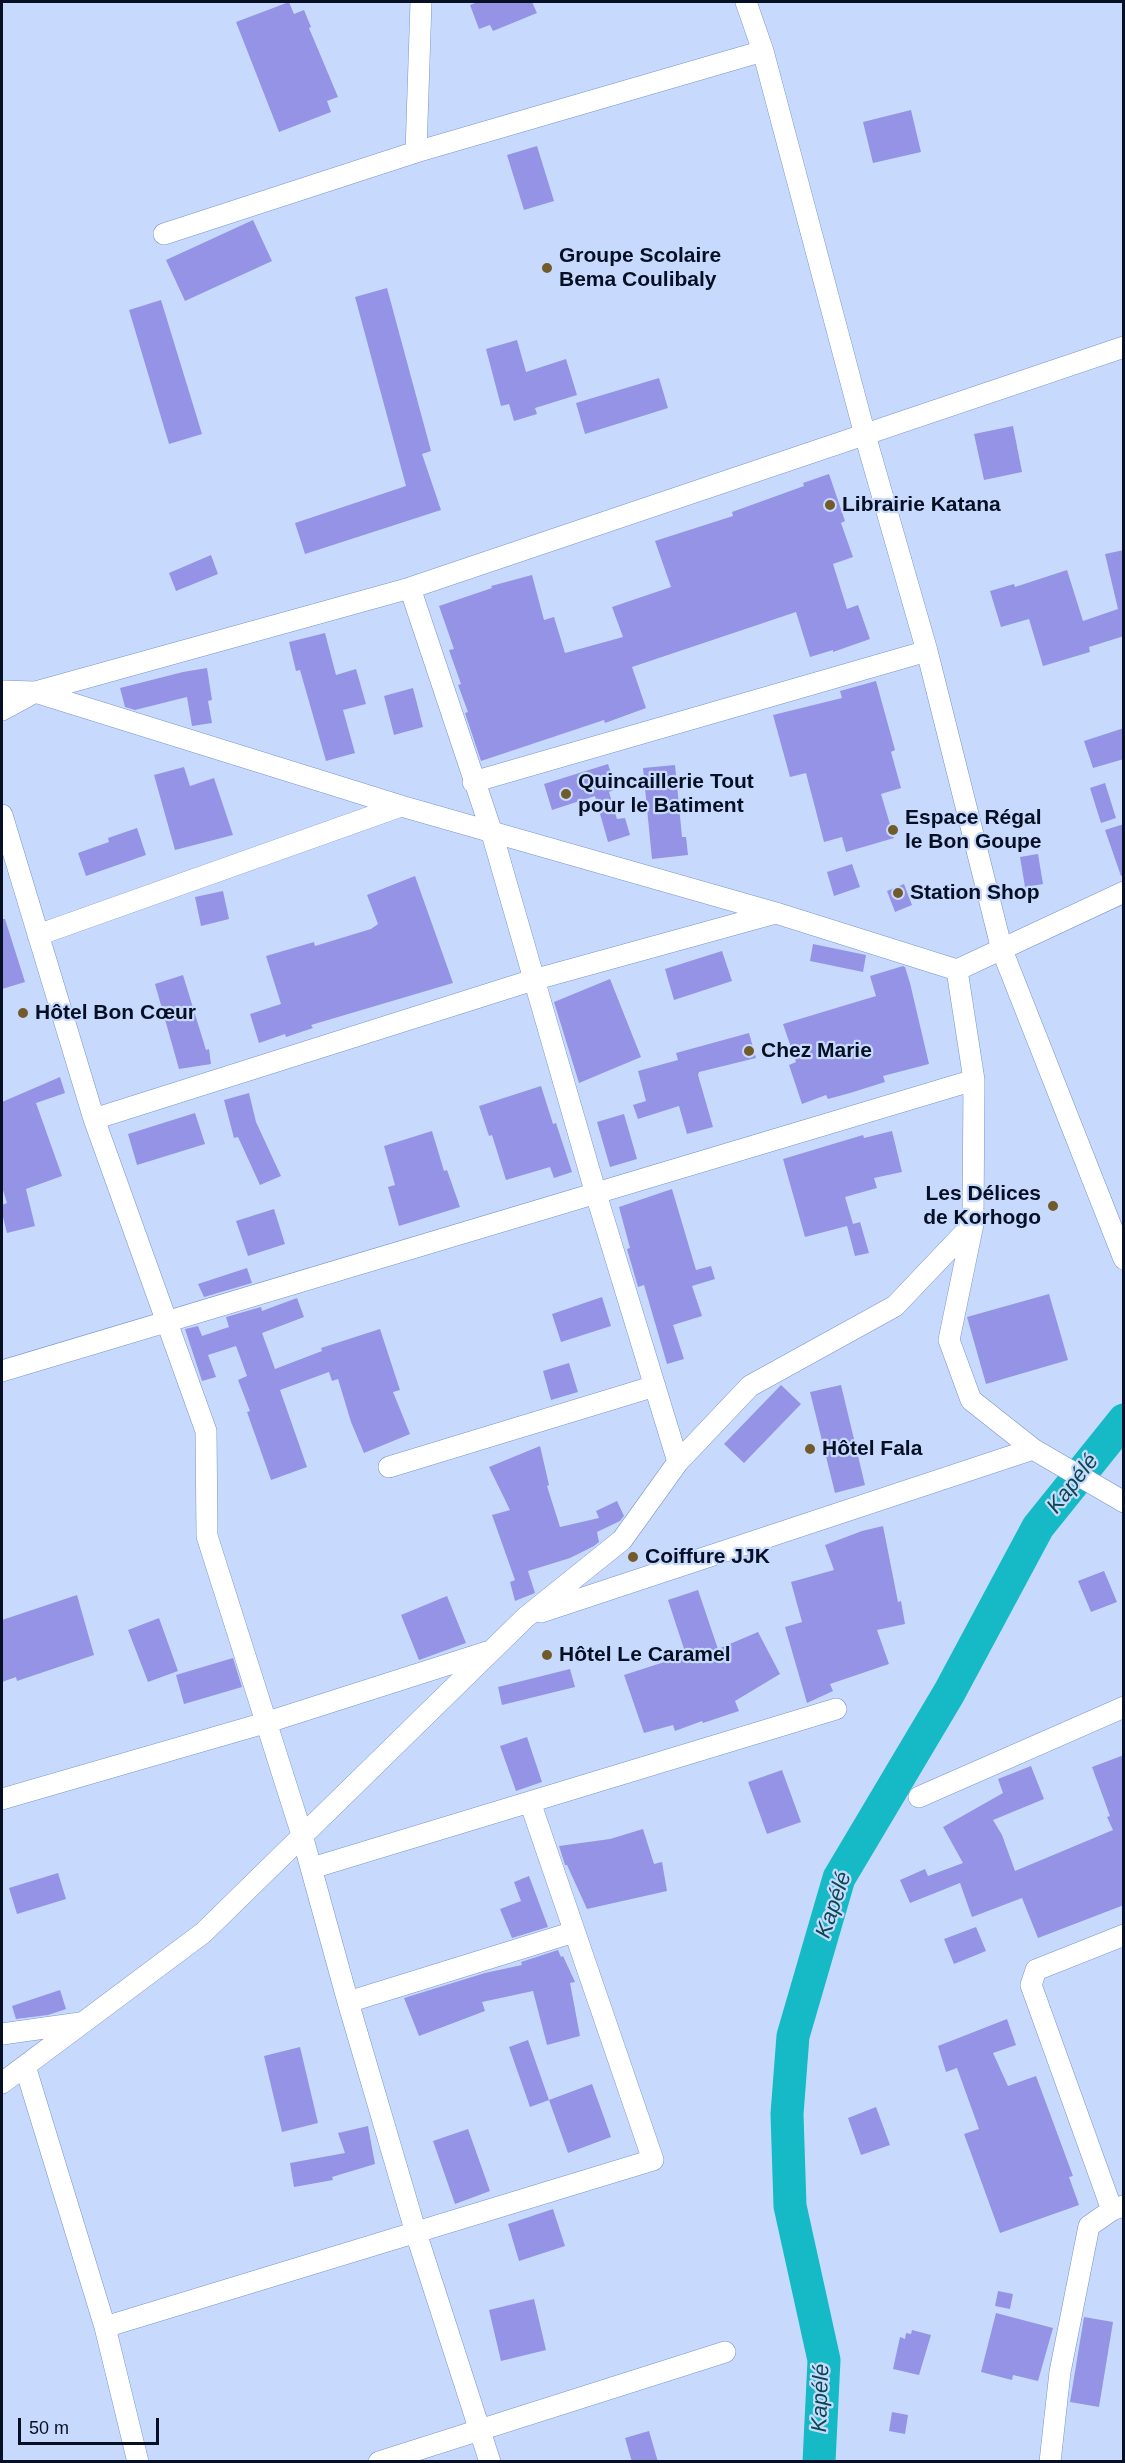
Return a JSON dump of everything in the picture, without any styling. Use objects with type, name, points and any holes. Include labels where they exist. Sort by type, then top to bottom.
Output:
[{"type":"street","points":[[416,152],[422,2]]},
{"type":"street","points":[[746,2],[763,51],[865,435],[927,651],[1002,950],[1124,1259]]},
{"type":"street","points":[[164,234],[416,152],[763,51]]},
{"type":"street","points":[[2,710],[35,693],[410,588],[1124,346]]},
{"type":"street","points":[[410,588],[473,782],[491,830],[596,1194],[678,1462]]},
{"type":"street","points":[[473,782],[927,651]]},
{"type":"street","points":[[2,691],[35,693],[401,806],[776,913],[957,970],[1124,892]]},
{"type":"street","points":[[38,935],[401,806]]},
{"type":"street","points":[[2,815],[94,1119],[206,1431],[207,1536],[268,1722],[416,2233],[490,2462]]},
{"type":"street","points":[[94,1119],[533,980],[776,913]]},
{"type":"street","points":[[957,970],[974,1080],[973,1224],[949,1340],[971,1400],[1033,1449],[1124,1502]]},
{"type":"street","points":[[2,1371],[974,1080]]},
{"type":"street","points":[[2,2083],[203,1933],[526,1617],[622,1540],[678,1462],[750,1386],[895,1306],[973,1224]]},
{"type":"street","points":[[389,1467],[655,1386]]},
{"type":"street","points":[[526,1617],[1033,1449]]},
{"type":"street","points":[[2,1798],[268,1722],[490,1651]]},
{"type":"street","points":[[919,1797],[1124,1707]]},
{"type":"street","points":[[312,1868],[836,1709]]},
{"type":"street","points":[[105,2327],[652,2160],[530,1802]]},
{"type":"street","points":[[348,2002],[574,1932]]},
{"type":"street","points":[[1050,2462],[1059,2372],[1089,2226],[1118,2208],[1031,1985],[1036,1970],[1124,1935]]},
{"type":"street","points":[[2,2034],[83,2023]]},
{"type":"street","points":[[25,2066],[105,2327],[138,2462]]},
{"type":"street","points":[[378,2462],[724,2352]]},
{"type":"building","points":[[289,2],[294,14],[304,10],[311,27],[309,28],[338,97],[327,101],[331,112],[279,132],[236,22]]},
{"type":"building","points":[[478,2],[532,2],[537,13],[493,31],[490,25],[479,29],[470,5]]},
{"type":"building","points":[[911,110],[921,152],[873,163],[863,122]]},
{"type":"building","points":[[537,146],[554,201],[524,210],[507,155]]},
{"type":"building","points":[[253,220],[272,261],[185,301],[166,260]]},
{"type":"building","points":[[387,288],[431,451],[422,454],[441,510],[305,554],[295,523],[406,486],[355,297]]},
{"type":"building","points":[[161,300],[202,434],[169,444],[129,310]]},
{"type":"building","points":[[517,340],[526,372],[566,359],[577,395],[535,408],[537,414],[514,421],[509,404],[501,406],[486,349]]},
{"type":"building","points":[[659,378],[668,408],[585,434],[576,403]]},
{"type":"building","points":[[1013,426],[1022,472],[984,480],[974,434]]},
{"type":"building","points":[[829,474],[845,521],[841,523],[853,557],[833,564],[847,609],[858,605],[870,639],[833,652],[833,650],[810,657],[796,612],[632,667],[646,708],[481,761],[465,713],[468,712],[458,685],[461,684],[449,650],[454,649],[439,606],[492,588],[491,586],[532,575],[544,620],[554,617],[565,653],[623,637],[612,607],[671,587],[655,541],[733,516],[732,512],[804,486],[803,483]]},
{"type":"building","points":[[1124,550],[1124,636],[1089,647],[1090,652],[1043,666],[1029,619],[1001,627],[990,591],[1014,584],[1015,587],[1067,570],[1083,621],[1118,609],[1105,554]]},
{"type":"building","points":[[211,555],[218,574],[176,591],[169,573]]},
{"type":"building","points":[[325,633],[336,675],[356,669],[366,704],[343,710],[355,753],[326,761],[300,670],[296,671],[289,642]]},
{"type":"building","points":[[207,668],[212,700],[208,701],[212,723],[192,726],[187,697],[135,710],[125,707],[120,688]]},
{"type":"building","points":[[876,681],[895,750],[891,752],[901,788],[881,794],[894,838],[846,852],[842,837],[824,842],[806,773],[790,777],[773,715],[842,698],[840,691]]},
{"type":"building","points":[[413,688],[423,727],[394,735],[384,696]]},
{"type":"building","points":[[1124,728],[1124,759],[1093,768],[1084,741]]},
{"type":"building","points":[[608,764],[616,789],[609,792],[617,819],[625,818],[630,835],[608,842],[595,796],[552,810],[544,784]]},
{"type":"building","points":[[675,765],[682,837],[686,837],[688,855],[652,859],[643,768]]},
{"type":"building","points":[[184,767],[190,786],[214,778],[233,835],[175,850],[154,775]]},
{"type":"building","points":[[1105,783],[1116,818],[1101,823],[1090,788]]},
{"type":"building","points":[[1124,824],[1124,875],[1121,876],[1105,830]]},
{"type":"building","points":[[137,828],[146,855],[86,876],[78,853],[109,842],[108,838]]},
{"type":"building","points":[[1038,854],[1043,884],[1025,887],[1020,857]]},
{"type":"building","points":[[852,864],[860,887],[834,896],[827,872]]},
{"type":"building","points":[[415,876],[453,983],[311,1025],[313,1028],[286,1037],[285,1034],[259,1043],[250,1014],[281,1004],[266,956],[314,942],[315,946],[371,929],[378,924],[367,895]]},
{"type":"building","points":[[904,884],[912,905],[895,912],[887,891]]},
{"type":"building","points":[[223,891],[229,919],[201,926],[195,897]]},
{"type":"building","points":[[2,919],[5,919],[25,982],[2,989]]},
{"type":"building","points":[[813,944],[866,955],[863,972],[810,961]]},
{"type":"building","points":[[722,951],[732,981],[674,1000],[665,969]]},
{"type":"building","points":[[903,966],[910,983],[929,1064],[883,1076],[885,1082],[828,1099],[826,1095],[802,1104],[789,1065],[796,1062],[783,1024],[876,996],[870,976]]},
{"type":"building","points":[[183,975],[206,1050],[209,1049],[211,1064],[179,1069],[155,984]]},
{"type":"building","points":[[610,979],[641,1057],[579,1083],[554,1002]]},
{"type":"building","points":[[749,1033],[756,1058],[699,1072],[713,1127],[687,1134],[679,1106],[638,1119],[633,1105],[646,1101],[638,1071],[678,1060],[676,1053]]},
{"type":"building","points":[[60,1077],[65,1093],[36,1103],[62,1176],[26,1189],[35,1226],[7,1233],[2,1213],[2,1205],[7,1203],[2,1187],[2,1102]]},
{"type":"building","points":[[541,1086],[572,1172],[554,1178],[550,1167],[506,1180],[492,1135],[489,1136],[479,1106]]},
{"type":"building","points":[[249,1093],[256,1122],[281,1176],[260,1185],[238,1137],[234,1138],[224,1100]]},
{"type":"building","points":[[195,1113],[205,1144],[137,1165],[128,1134]]},
{"type":"building","points":[[624,1114],[637,1159],[610,1167],[597,1122]]},
{"type":"building","points":[[432,1131],[444,1171],[447,1170],[460,1207],[399,1226],[388,1187],[395,1185],[384,1146]]},
{"type":"building","points":[[892,1131],[902,1172],[874,1178],[877,1188],[845,1197],[853,1224],[860,1222],[869,1253],[855,1256],[847,1226],[805,1237],[783,1159],[863,1135],[864,1138]]},
{"type":"building","points":[[672,1189],[696,1270],[711,1266],[715,1279],[692,1286],[702,1316],[673,1325],[684,1359],[667,1364],[644,1285],[638,1287],[627,1249],[630,1248],[619,1207]]},
{"type":"building","points":[[274,1209],[285,1244],[248,1256],[236,1221]]},
{"type":"building","points":[[247,1268],[252,1283],[204,1297],[198,1284]]},
{"type":"building","points":[[1049,1294],[1068,1360],[986,1384],[967,1317]]},
{"type":"building","points":[[602,1297],[611,1326],[561,1342],[552,1314]]},
{"type":"building","points":[[297,1298],[304,1317],[262,1333],[275,1369],[322,1351],[321,1348],[380,1329],[400,1390],[393,1392],[410,1434],[364,1453],[351,1422],[338,1379],[332,1381],[329,1372],[280,1390],[307,1467],[271,1480],[238,1380],[247,1376],[236,1346],[208,1355],[216,1377],[202,1381],[185,1329],[198,1326],[202,1336],[229,1327],[226,1317],[261,1307],[262,1311]]},
{"type":"building","points":[[569,1363],[578,1392],[551,1400],[543,1371]]},
{"type":"building","points":[[781,1385],[801,1404],[744,1463],[724,1444]]},
{"type":"building","points":[[841,1385],[865,1485],[835,1493],[810,1392]]},
{"type":"building","points":[[540,1446],[549,1485],[547,1486],[560,1527],[599,1518],[596,1511],[617,1501],[624,1516],[620,1521],[597,1532],[599,1542],[594,1546],[570,1558],[528,1571],[535,1593],[515,1601],[510,1582],[515,1580],[492,1515],[510,1510],[489,1467]]},
{"type":"building","points":[[883,1526],[898,1602],[901,1601],[905,1624],[877,1630],[889,1664],[830,1684],[833,1691],[807,1703],[785,1627],[802,1622],[791,1582],[834,1570],[825,1545]]},
{"type":"building","points":[[1104,1571],[1117,1602],[1091,1612],[1078,1581]]},
{"type":"building","points":[[698,1590],[718,1649],[758,1632],[780,1674],[735,1701],[739,1711],[675,1731],[673,1725],[644,1733],[624,1675],[686,1655],[668,1600]]},
{"type":"building","points":[[77,1595],[94,1655],[17,1681],[16,1677],[2,1682],[2,1620]]},
{"type":"building","points":[[447,1596],[466,1643],[419,1660],[401,1615]]},
{"type":"building","points":[[159,1618],[178,1671],[148,1682],[128,1630]]},
{"type":"building","points":[[233,1658],[242,1687],[184,1704],[176,1675]]},
{"type":"building","points":[[570,1669],[575,1687],[502,1705],[498,1687]]},
{"type":"building","points":[[527,1737],[542,1782],[516,1791],[500,1746]]},
{"type":"building","points":[[1124,1755],[1124,1905],[1038,1938],[1022,1898],[972,1917],[960,1883],[910,1903],[900,1880],[925,1869],[928,1876],[963,1863],[943,1827],[1003,1793],[998,1779],[1031,1766],[1044,1799],[993,1820],[1002,1835],[1015,1871],[1113,1830],[1092,1767]]},
{"type":"building","points":[[782,1770],[801,1822],[767,1834],[748,1782]]},
{"type":"building","points":[[643,1829],[654,1864],[662,1862],[667,1891],[587,1909],[565,1865],[559,1846],[610,1839]]},
{"type":"building","points":[[58,1873],[66,1899],[17,1914],[9,1888]]},
{"type":"building","points":[[529,1876],[548,1927],[512,1938],[500,1909],[521,1901],[514,1882]]},
{"type":"building","points":[[976,1927],[986,1951],[954,1964],[944,1939]]},
{"type":"building","points":[[558,1950],[575,1982],[570,1983],[580,2036],[547,2045],[533,1991],[482,2002],[485,2011],[419,2036],[404,1998],[485,1973],[522,1965],[521,1962]]},
{"type":"building","points":[[60,1990],[66,2009],[48,2015],[16,2019],[12,2006]]},
{"type":"building","points":[[1007,2019],[1016,2045],[993,2053],[1008,2086],[1036,2076],[1073,2176],[1069,2177],[1079,2205],[1000,2233],[964,2134],[979,2129],[957,2068],[946,2072],[938,2046]]},
{"type":"building","points":[[528,2040],[549,2100],[530,2107],[509,2047]]},
{"type":"building","points":[[300,2047],[318,2123],[282,2132],[264,2056]]},
{"type":"building","points":[[592,2084],[611,2137],[568,2153],[549,2100]]},
{"type":"building","points":[[876,2107],[890,2145],[861,2155],[848,2118]]},
{"type":"building","points":[[368,2126],[375,2164],[332,2177],[333,2180],[294,2187],[290,2163],[345,2153],[338,2133]]},
{"type":"building","points":[[468,2129],[490,2191],[455,2204],[433,2141]]},
{"type":"building","points":[[553,2209],[565,2246],[519,2261],[508,2224]]},
{"type":"building","points":[[998,2291],[1013,2294],[1010,2309],[995,2306]]},
{"type":"building","points":[[534,2299],[546,2350],[501,2361],[489,2310]]},
{"type":"building","points":[[996,2313],[1053,2328],[1038,2381],[1013,2375],[1012,2380],[981,2372]]},
{"type":"building","points":[[1084,2317],[1113,2322],[1099,2407],[1070,2402]]},
{"type":"building","points":[[912,2330],[931,2335],[919,2375],[893,2369],[900,2337],[905,2339],[906,2333],[911,2334]]},
{"type":"building","points":[[892,2412],[908,2415],[905,2434],[889,2431]]},
{"type":"building","points":[[649,2431],[658,2462],[632,2462],[625,2438]]},
{"type":"waterway","name":"Kapélé","points":[[819,2462],[824,2360],[790,2206],[787,2114],[793,2036],[839,1878],[949,1693],[1038,1527],[1124,1420]]},
{"type":"place","name":"Groupe Scolaire Bema Coulibaly","points":[[547,268]]},
{"type":"place","name":"Librairie Katana","points":[[830,505]]},
{"type":"place","name":"Quincaillerie Tout pour le Batiment","points":[[566,794]]},
{"type":"place","name":"Espace Régal le Bon Goupe","points":[[893,830]]},
{"type":"place","name":"Station Shop","points":[[898,893]]},
{"type":"place","name":"Hôtel Bon Cœur","points":[[23,1013]]},
{"type":"place","name":"Chez Marie","points":[[749,1051]]},
{"type":"place","name":"Les Délices de Korhogo","points":[[1053,1206]]},
{"type":"place","name":"Hôtel Fala","points":[[810,1449]]},
{"type":"place","name":"Coiffure JJK","points":[[633,1557]]},
{"type":"place","name":"Hôtel Le Caramel","points":[[547,1655]]}]
